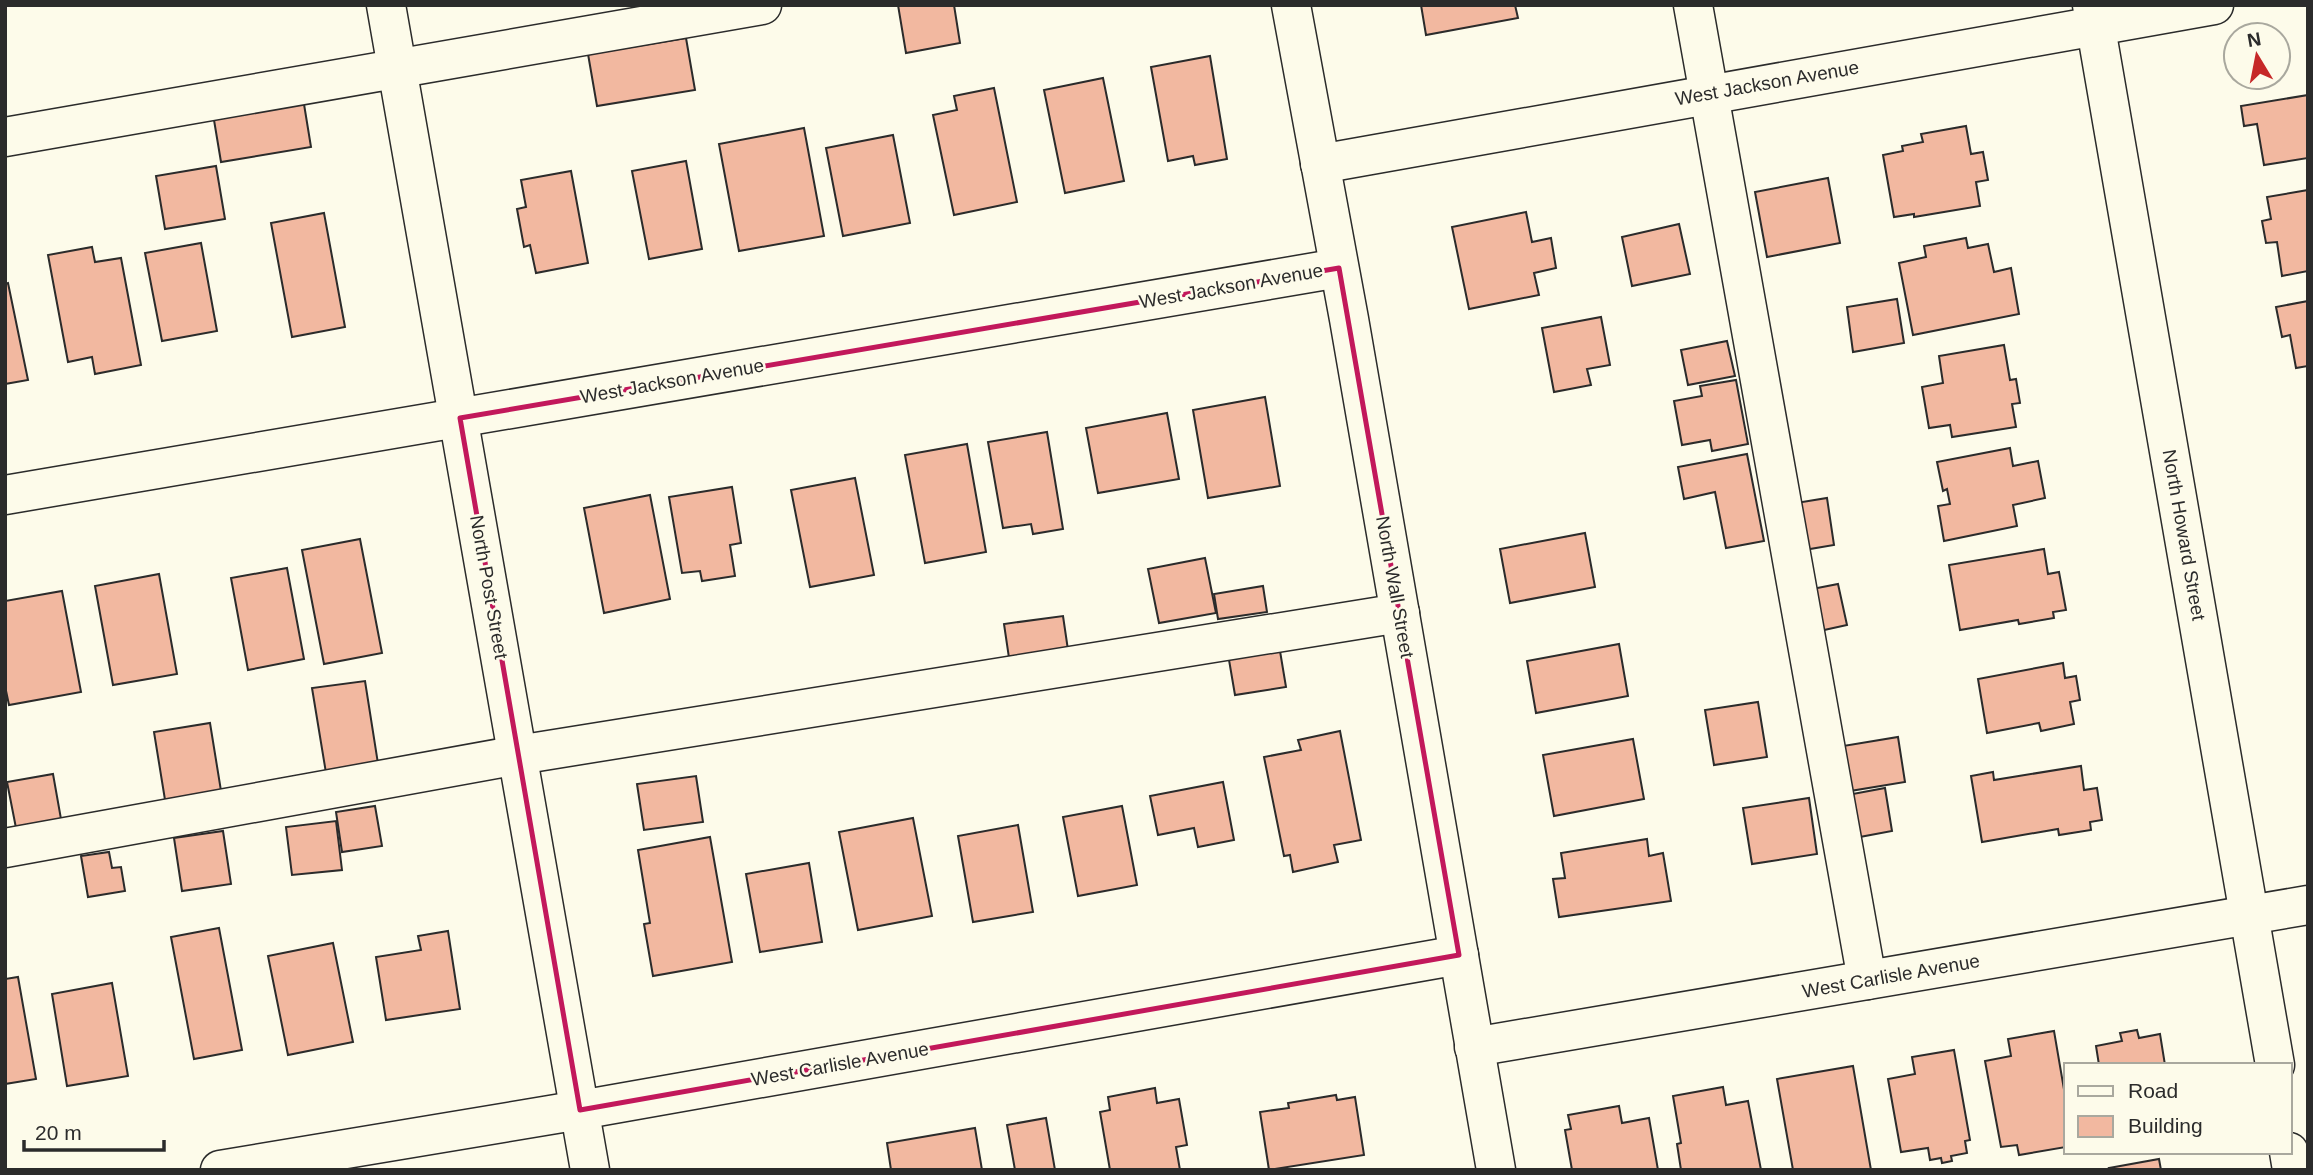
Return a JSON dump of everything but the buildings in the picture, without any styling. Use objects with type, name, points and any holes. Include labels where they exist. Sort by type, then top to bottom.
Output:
[{"type":"street","name":"North Post Street","points":[[386,5],[590,1170]]},
{"type":"street","points":[[5,137],[762,5]]},
{"type":"street","name":"North Wall Street","points":[[1291,5],[1496,1170]]},
{"type":"street","points":[[1693,5],[1867,980]]},
{"type":"street","name":"West Jackson Avenue","points":[[1320,163],[1708,93],[2094,16],[2214,5]]},
{"type":"street","name":"North Howard Street","points":[[2094,16],[2275,1063]]},
{"type":"street","name":"West Jackson Avenue","points":[[5,495],[1339,268]]},
{"type":"street","points":[[5,848],[519,755],[1400,613]]},
{"type":"street","name":"West Carlisle Avenue","points":[[1474,1047],[2308,905]]},
{"type":"street","name":"West Carlisle Avenue","points":[[220,1170],[580,1110],[1459,955]]},
{"type":"highlighted area","points":[[1339,268],[1459,955],[580,1110],[460,418]]}]
